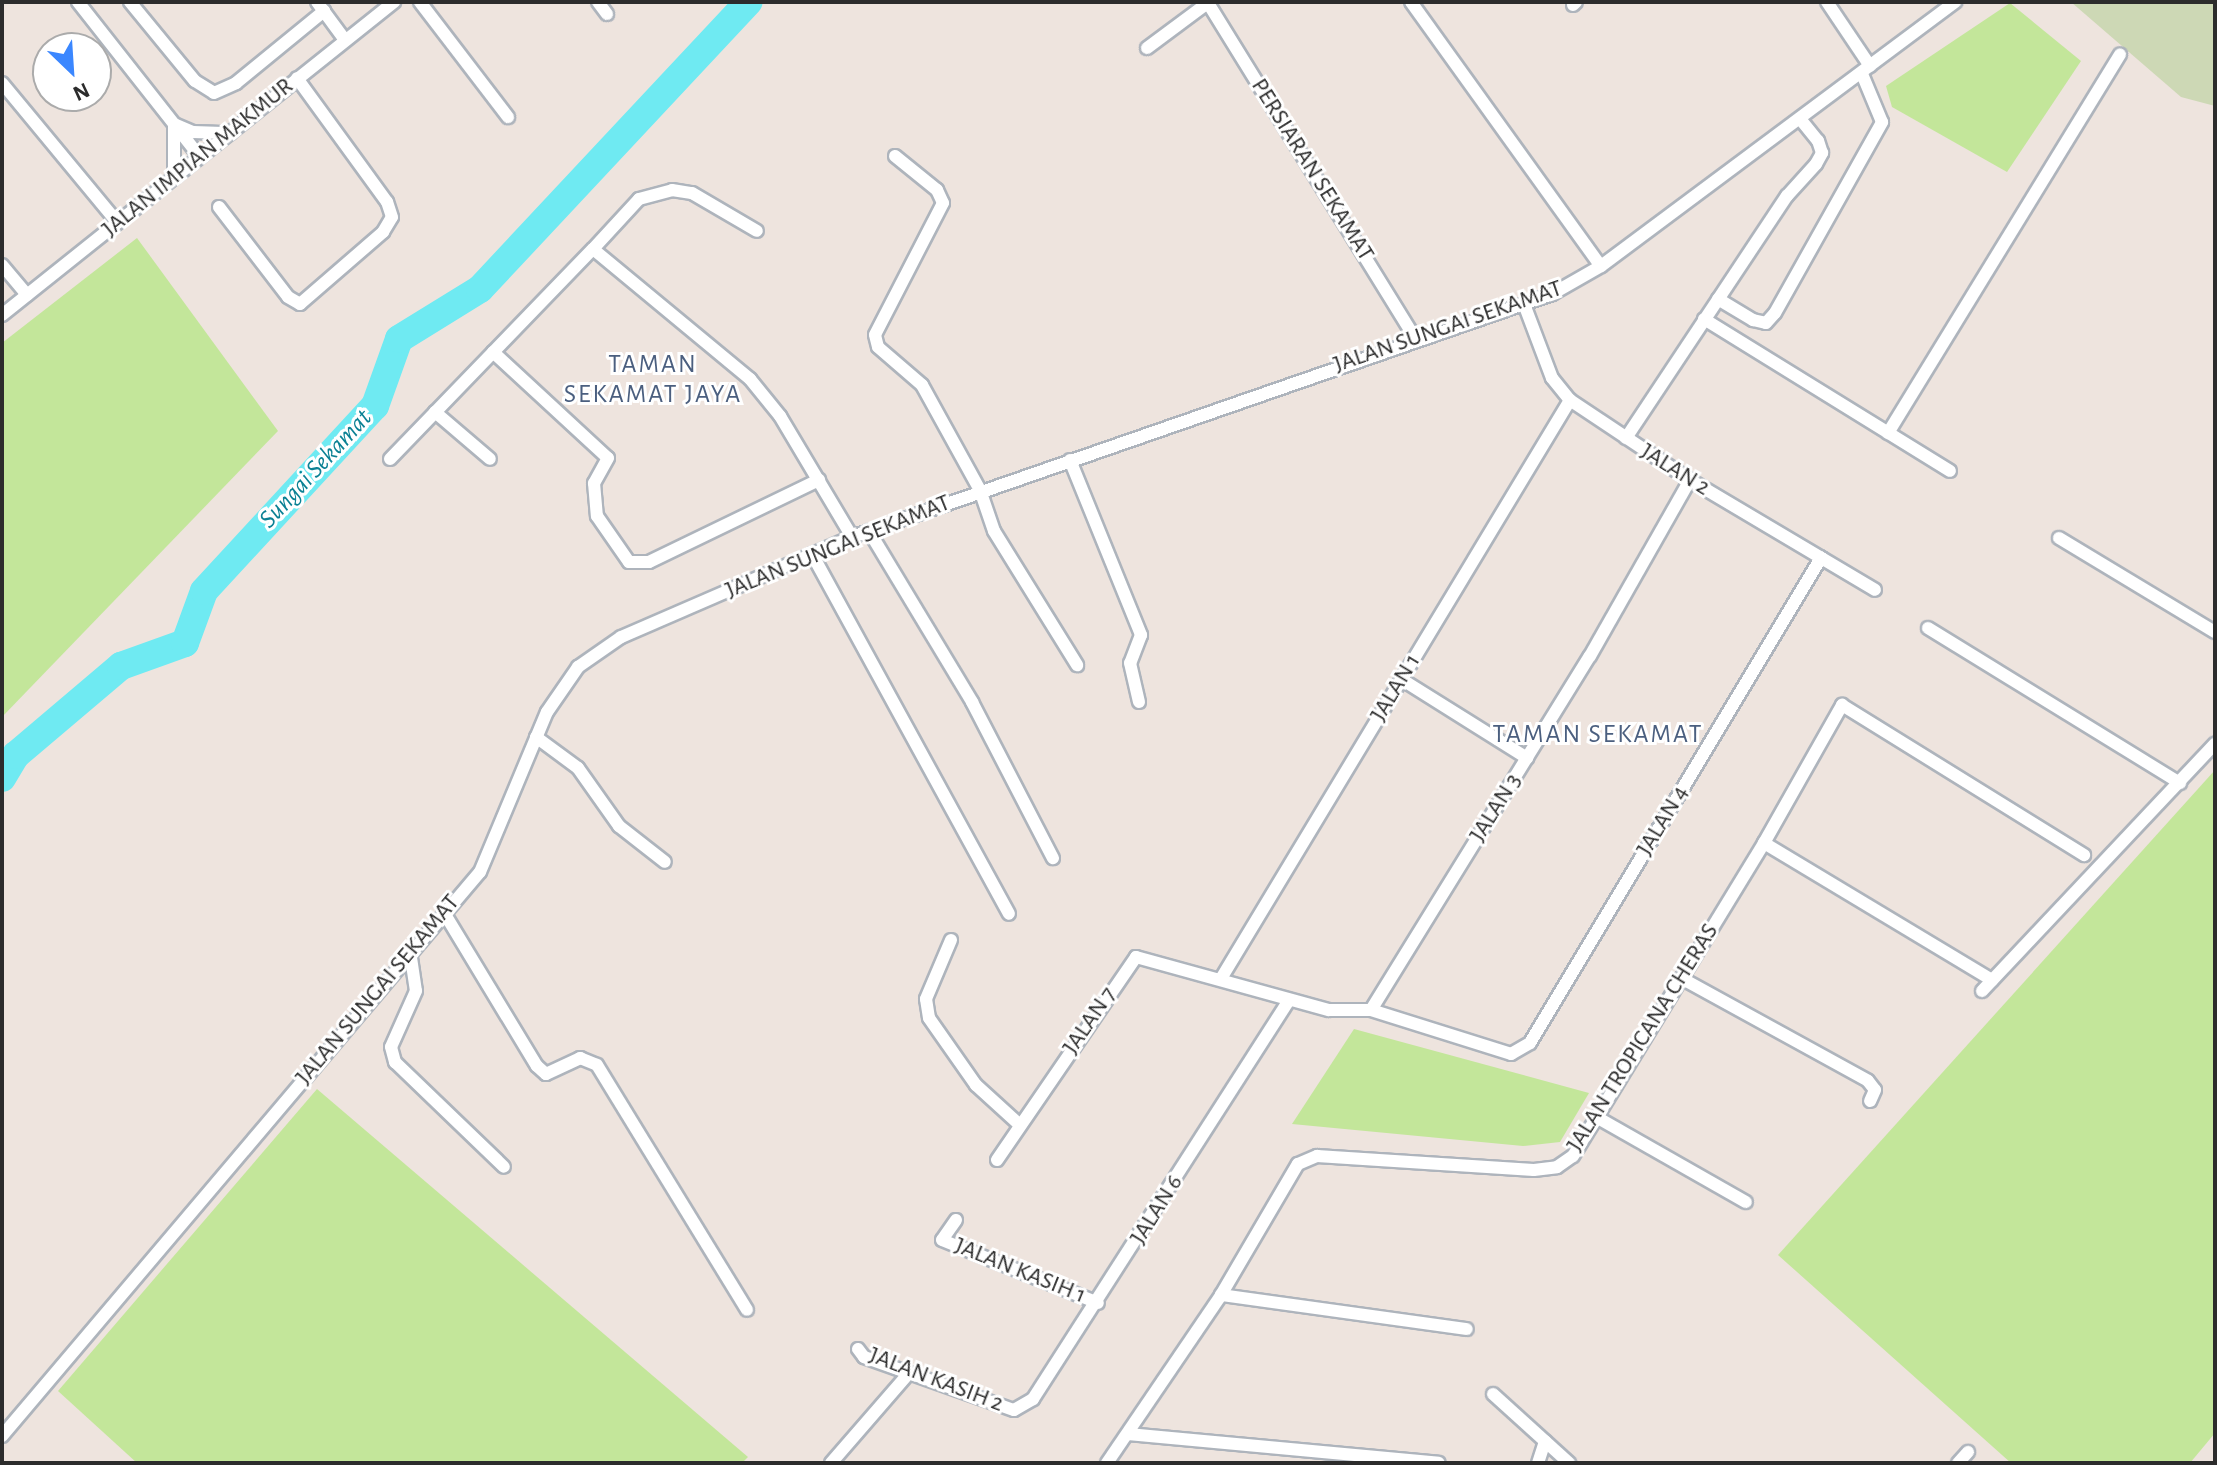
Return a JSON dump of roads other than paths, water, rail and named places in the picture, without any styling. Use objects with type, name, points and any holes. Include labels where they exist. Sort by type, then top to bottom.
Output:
[{"type":"street","points":[[78,2],[200,157]]},
{"type":"street","points":[[130,2],[195,81],[214,93],[236,83],[320,7],[345,40]]},
{"type":"street","name":"JALAN IMPIAN MAKMUR","points":[[2,315],[394,2]]},
{"type":"street","points":[[420,2],[508,117]]},
{"type":"street","points":[[598,2],[607,14]]},
{"type":"street","points":[[1411,2],[1601,266]]},
{"type":"street","points":[[1718,299],[1753,320],[1766,323],[1775,313],[1882,122],[1866,70],[1827,2]]},
{"type":"street","name":"JALAN SUNGAI SEKAMAT","points":[[2,1436],[443,911],[480,872],[536,737],[578,667],[621,637],[852,537],[1415,338],[1552,294],[1601,266],[1955,2]]},
{"type":"street","points":[[1147,48],[1208,3]]},
{"type":"street","name":"PERSIARAN SEKAMAT","points":[[1208,3],[1415,338]]},
{"type":"street","points":[[1888,433],[2120,54]]},
{"type":"street","points":[[219,207],[288,297],[300,304],[383,232],[392,217],[387,202],[297,78]]},
{"type":"street","points":[[2,83],[117,222]]},
{"type":"street","points":[[1626,438],[1704,319],[1822,153],[1800,119]]},
{"type":"street","points":[[174,124],[193,132],[230,133]]},
{"type":"street","points":[[174,124],[174,178]]},
{"type":"street","points":[[895,156],[937,190],[943,203],[875,335],[878,347],[922,385],[980,490],[994,531],[1077,665]]},
{"type":"street","points":[[390,459],[639,199],[672,190],[692,193],[757,231]]},
{"type":"street","points":[[593,249],[750,379],[819,480],[852,537]]},
{"type":"street","points":[[2,265],[27,295]]},
{"type":"street","name":"JALAN 2","points":[[1524,304],[1552,378],[1570,400],[1690,480],[1875,590]]},
{"type":"street","points":[[1704,319],[1950,471]]},
{"type":"street","points":[[493,352],[608,458],[594,483],[597,516],[620,555],[635,564],[819,480]]},
{"type":"street","name":"JALAN 1","points":[[1222,977],[1570,400]]},
{"type":"street","points":[[435,412],[490,459]]},
{"type":"street","points":[[1070,460],[1141,635],[1130,663],[1139,702]]},
{"type":"street","name":"JALAN 3","points":[[1371,1010],[1527,758],[1690,480]]},
{"type":"street","points":[[869,531],[972,702],[1053,858]]},
{"type":"street","points":[[2059,538],[2215,632]]},
{"type":"street","points":[[812,554],[1009,914]]},
{"type":"street","name":"JALAN 4","points":[[1371,1010],[1511,1054],[1530,1043],[1821,558]]},
{"type":"street","points":[[2196,618],[2215,619]]},
{"type":"street","points":[[1928,628],[2180,783]]},
{"type":"street","points":[[1401,679],[1527,758]]},
{"type":"street","name":"JALAN TROPICANA CHERAS","points":[[1107,1463],[1221,1295],[1298,1164],[1317,1156],[1534,1170],[1557,1167],[1573,1156],[1764,843],[1842,705],[2084,855]]},
{"type":"street","points":[[536,737],[578,768],[619,826],[665,862]]},
{"type":"street","points":[[1982,991],[2215,744]]},
{"type":"street","points":[[1764,843],[1992,980]]},
{"type":"street","points":[[443,911],[537,1066],[546,1074],[580,1058],[597,1065],[747,1310]]},
{"type":"street","points":[[951,940],[926,999],[929,1018],[976,1085],[1020,1125]]},
{"type":"street","points":[[410,951],[416,991],[391,1047],[395,1062],[504,1167]]},
{"type":"street","name":"JALAN 7","points":[[997,1160],[1136,957],[1222,977]]},
{"type":"street","points":[[1222,977],[1329,1010],[1371,1010]]},
{"type":"street","points":[[1681,978],[1868,1081],[1875,1090],[1870,1101]]},
{"type":"street","name":"JALAN 6","points":[[1014,1410],[1033,1399],[1098,1303],[1289,1000]]},
{"type":"street","points":[[1598,1118],[1746,1202]]},
{"type":"street","name":"JALAN KASIH 1","points":[[956,1220],[942,1240],[1098,1303]]},
{"type":"street","points":[[1221,1295],[1467,1329]]},
{"type":"street","name":"JALAN KASIH 2","points":[[858,1349],[864,1357],[1014,1410]]},
{"type":"street","points":[[831,1463],[909,1373]]},
{"type":"street","points":[[1493,1394],[1569,1463]]},
{"type":"street","points":[[1128,1434],[1439,1463]]},
{"type":"street","points":[[1538,1463],[1545,1441]]},
{"type":"street","points":[[1958,1463],[1968,1452]]},
{"type":"waterway","name":"Sungai Sekamat","points":[[2,778],[16,755],[121,666],[185,643],[204,591],[375,406],[399,339],[480,289],[749,2]]},
{"type":"district","name":"TAMAN SEKAMAT JAYA","points":[[653,380]]},
{"type":"district","name":"TAMAN SEKAMAT","points":[[1598,735]]}]
